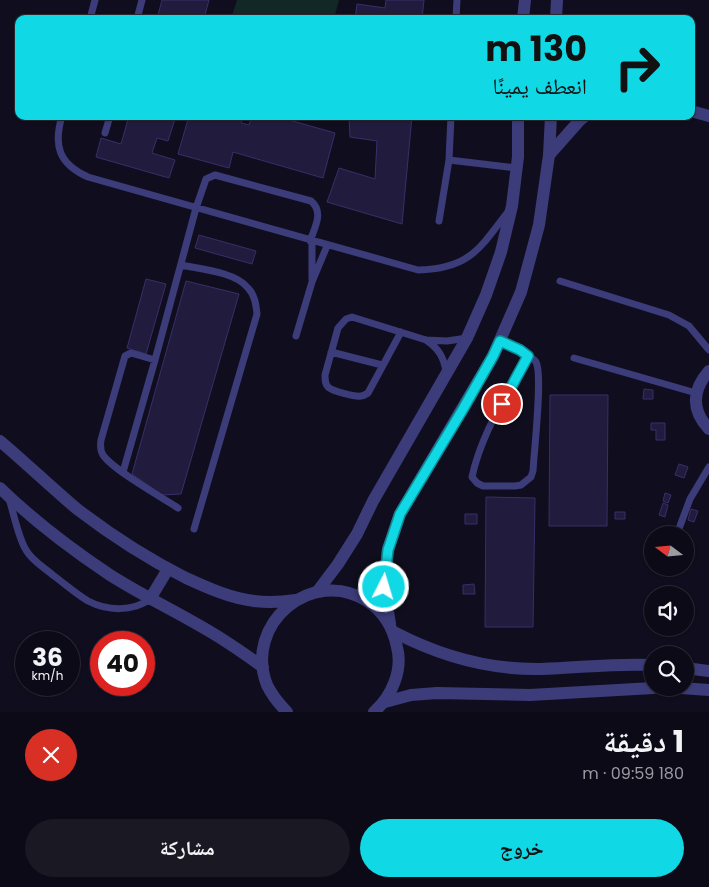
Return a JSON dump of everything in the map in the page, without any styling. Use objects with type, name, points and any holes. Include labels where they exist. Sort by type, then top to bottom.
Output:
[{"type":"street","points":[[523,15],[525,0]]},
{"type":"street","points":[[557,3],[561,15]]},
{"type":"street","points":[[695,112],[709,116]]},
{"type":"street","points":[[317,592],[357,534],[373,501],[467,338],[486,295],[501,252],[512,206],[518,120]]},
{"type":"street","points":[[374,712],[385,702],[396,680],[399,656],[384,587],[388,550],[400,514],[493,356],[521,292],[540,224],[549,155],[551,120]]},
{"type":"street","points":[[549,155],[580,120]]},
{"type":"street","points":[[709,371],[700,381],[696,393],[696,406],[700,418],[709,429]]},
{"type":"street","points":[[0,441],[77,508],[112,535],[168,569],[211,589],[234,597],[254,601],[277,602],[296,600],[317,592],[338,590],[359,596],[377,608],[392,628],[418,644],[442,654],[494,666],[540,669],[644,665]]},
{"type":"street","points":[[4,492],[41,525],[75,551],[150,599],[221,638],[263,667]]},
{"type":"street","points":[[150,599],[168,569]]},
{"type":"street","points":[[287,712],[276,701],[267,685],[263,667],[263,651],[266,636],[278,616],[296,600]]},
{"type":"street","points":[[694,669],[709,671]]},
{"type":"street","points":[[385,702],[437,692],[530,695],[644,689]]},
{"type":"street","points":[[694,689],[709,690]]},
{"type":"lane","points":[[91,15],[95,0]]},
{"type":"lane","points":[[138,15],[142,0]]},
{"type":"lane","points":[[456,15],[457,0]]},
{"type":"lane","points":[[61,120],[57,138],[59,151],[66,163],[75,172],[327,246],[418,270],[438,270],[457,264],[474,254],[488,239],[512,206]]},
{"type":"lane","points":[[106,133],[109,120]]},
{"type":"lane","points":[[439,221],[449,160],[451,120]]},
{"type":"lane","points":[[449,160],[516,168]]},
{"type":"lane","points":[[123,472],[196,208],[206,179],[215,175],[311,201],[316,205],[318,211],[311,241],[312,282]]},
{"type":"lane","points":[[296,336],[312,282],[327,246]]},
{"type":"lane","points":[[181,265],[237,278],[248,287],[255,300],[257,314],[194,529]]},
{"type":"lane","points":[[560,281],[670,315],[689,326],[709,350]]},
{"type":"lane","points":[[401,332],[368,393],[362,396],[334,391],[327,387],[325,382],[338,328],[341,322],[352,317],[401,332],[426,340],[447,341],[467,338]]},
{"type":"lane","points":[[426,340],[441,354],[446,374]]},
{"type":"lane","points":[[500,341],[520,350],[533,358],[537,363],[538,382],[534,463],[531,477],[520,485],[483,486],[472,477],[476,457],[528,356]]},
{"type":"lane","points":[[332,352],[382,366]]},
{"type":"lane","points":[[155,360],[131,353],[124,359],[100,445],[105,458],[178,508]]},
{"type":"lane","points":[[574,358],[696,393]]},
{"type":"lane","points":[[680,526],[690,499],[709,466]]},
{"type":"lane","points":[[4,492],[26,551],[80,596],[94,604],[121,609],[136,607],[150,599]]},
{"type":"green space","points":[[237,0],[339,0],[335,15],[232,15]]},
{"type":"building","points":[[162,0],[209,0],[205,15],[158,15]]},
{"type":"building","points":[[386,0],[424,0],[422,15],[356,15],[357,4],[385,8]]},
{"type":"building","points":[[128,120],[175,120],[168,141],[157,138],[152,153],[175,160],[169,178],[96,157],[101,138],[121,144]]},
{"type":"building","points":[[188,120],[242,120],[241,123],[249,125],[251,120],[289,120],[335,133],[323,178],[233,152],[229,168],[178,154]]},
{"type":"building","points":[[349,120],[412,120],[402,224],[327,202],[339,168],[375,179],[377,141],[350,137]]},
{"type":"building","points":[[199,235],[256,251],[252,264],[195,248]]},
{"type":"building","points":[[146,279],[166,284],[146,354],[127,348]]},
{"type":"building","points":[[186,281],[239,294],[181,494],[162,495],[132,474]]},
{"type":"building","points":[[644,389],[653,390],[653,399],[643,399]]},
{"type":"building","points":[[550,395],[608,395],[607,526],[549,526]]},
{"type":"building","points":[[651,423],[665,423],[665,440],[656,440],[656,430],[651,430]]},
{"type":"building","points":[[679,464],[688,467],[684,478],[675,475]]},
{"type":"building","points":[[665,493],[671,495],[668,503],[663,501]]},
{"type":"building","points":[[486,497],[535,498],[533,627],[485,627]]},
{"type":"building","points":[[663,503],[668,505],[665,517],[659,515]]},
{"type":"building","points":[[691,509],[698,511],[694,522],[688,520]]},
{"type":"building","points":[[615,512],[625,512],[625,519],[615,519]]},
{"type":"building","points":[[465,514],[477,514],[477,524],[465,524]]},
{"type":"building","points":[[474,584],[475,594],[463,594],[463,585]]},
{"type":"route","points":[[384,587],[388,550],[400,514],[463,409],[500,341],[520,350],[528,356],[502,404]]}]
